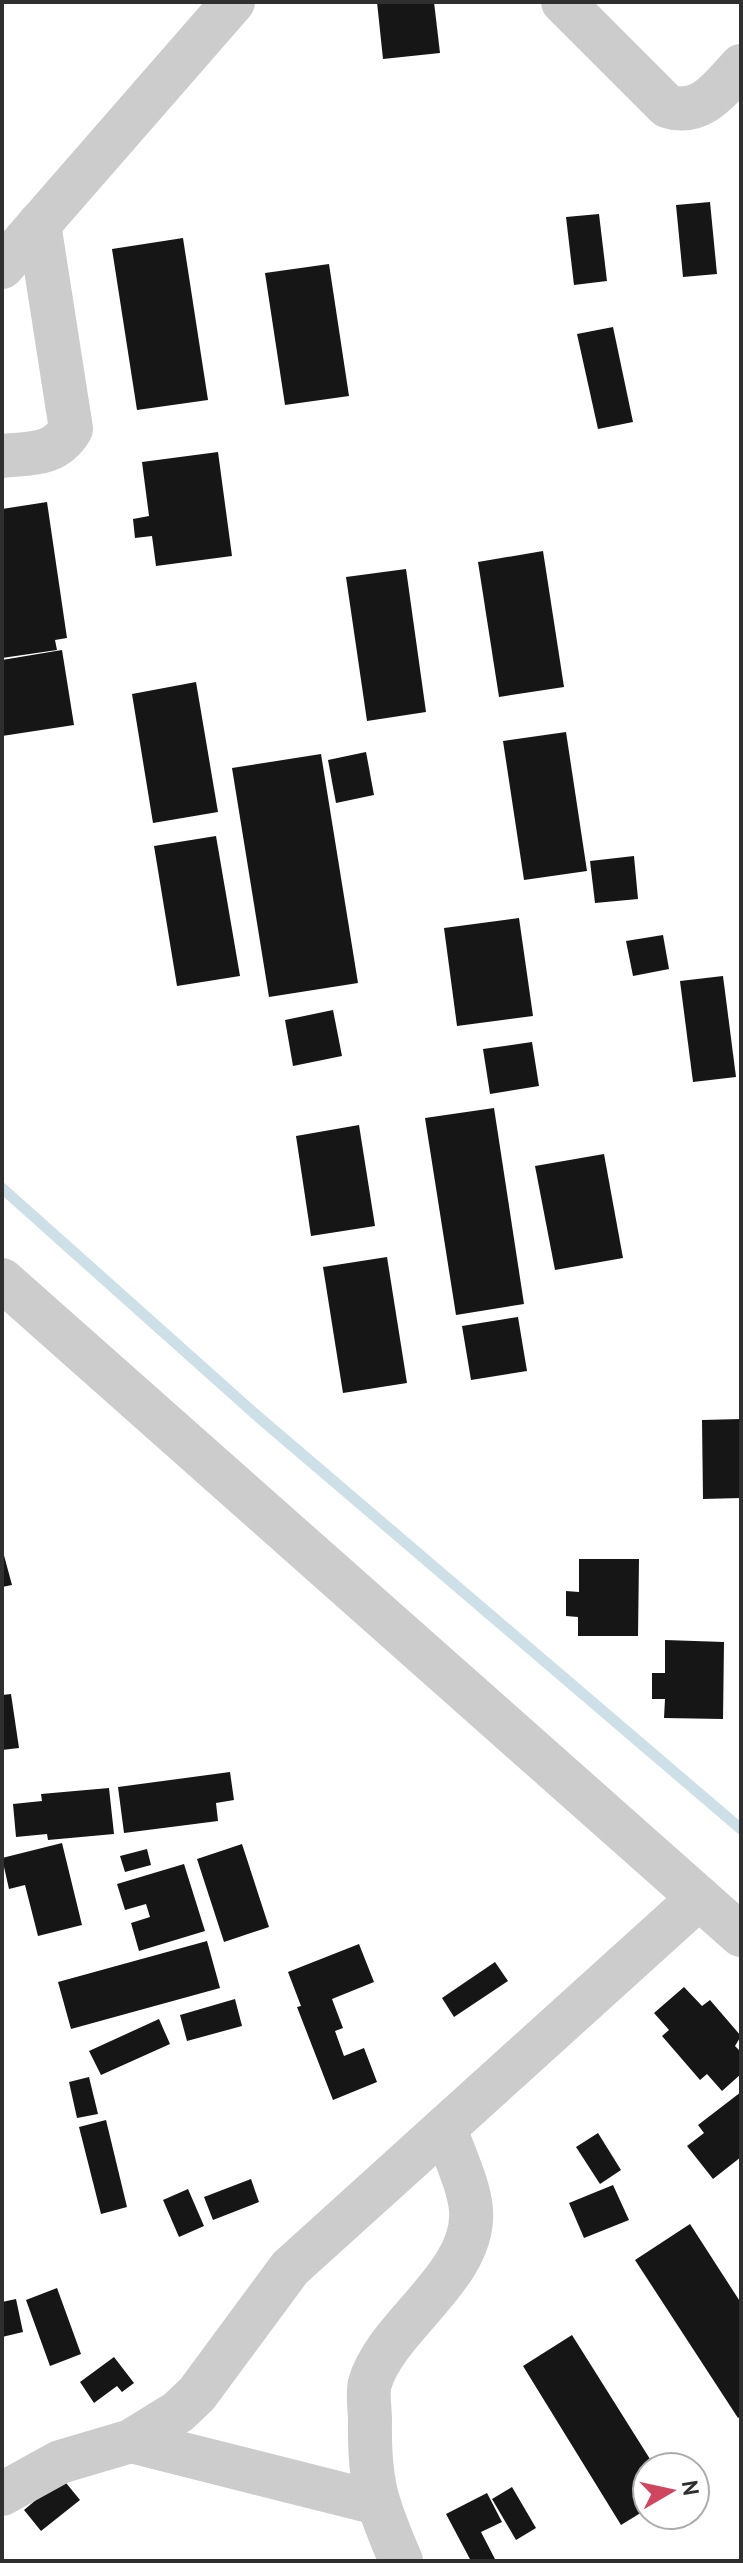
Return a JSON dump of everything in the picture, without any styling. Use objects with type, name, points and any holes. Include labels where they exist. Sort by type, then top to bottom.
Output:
[{"type":"street","points":[[2,267],[233,2]]},
{"type":"street","points":[[563,2],[667,106],[680,111],[710,101],[741,66]]},
{"type":"street","points":[[2,456],[39,453],[62,445],[71,429],[39,224]]},
{"type":"street","points":[[2,1280],[741,1935]]},
{"type":"street","points":[[2,2494],[60,2462],[131,2441],[178,2412],[197,2394],[290,2268],[699,1898]]},
{"type":"street","points":[[401,2561],[377,2503],[369,2471],[370,2383],[386,2353],[444,2278],[464,2244],[471,2211],[445,2128]]},
{"type":"street","points":[[131,2441],[377,2503]]},
{"type":"building","points":[[377,2],[434,2],[440,53],[383,59]]},
{"type":"building","points":[[710,202],[717,274],[683,277],[676,205]]},
{"type":"building","points":[[599,214],[607,281],[574,285],[566,217]]},
{"type":"building","points":[[183,238],[208,400],[137,410],[112,249]]},
{"type":"building","points":[[329,264],[349,396],[285,405],[265,273]]},
{"type":"building","points":[[613,327],[633,422],[598,429],[577,334]]},
{"type":"building","points":[[218,452],[232,556],[156,566],[152,536],[135,538],[133,519],[149,516],[142,462]]},
{"type":"building","points":[[47,502],[67,638],[55,640],[57,650],[2,658],[2,509]]},
{"type":"building","points":[[543,551],[564,687],[499,697],[478,562]]},
{"type":"building","points":[[406,569],[426,712],[367,721],[346,577]]},
{"type":"building","points":[[62,650],[74,725],[2,736],[2,660]]},
{"type":"building","points":[[196,682],[218,812],[153,823],[132,694]]},
{"type":"building","points":[[566,732],[587,871],[524,880],[503,741]]},
{"type":"building","points":[[366,752],[374,795],[336,803],[328,760]]},
{"type":"building","points":[[321,754],[358,983],[269,997],[232,768]]},
{"type":"building","points":[[216,836],[240,976],[177,986],[154,846]]},
{"type":"building","points":[[634,856],[638,899],[595,903],[590,861]]},
{"type":"building","points":[[519,918],[533,1016],[457,1026],[444,928]]},
{"type":"building","points":[[663,935],[669,969],[633,976],[626,941]]},
{"type":"building","points":[[723,976],[736,1077],[693,1082],[680,981]]},
{"type":"building","points":[[333,1010],[342,1056],[293,1066],[285,1020]]},
{"type":"building","points":[[532,1042],[539,1086],[490,1094],[483,1049]]},
{"type":"building","points":[[494,1108],[524,1304],[456,1315],[425,1118]]},
{"type":"building","points":[[359,1125],[375,1226],[311,1236],[296,1136]]},
{"type":"building","points":[[604,1154],[623,1258],[555,1270],[535,1166]]},
{"type":"building","points":[[387,1257],[407,1383],[343,1393],[323,1267]]},
{"type":"building","points":[[518,1317],[527,1371],[471,1380],[462,1326]]},
{"type":"building","points":[[741,1419],[741,1498],[703,1499],[702,1420]]},
{"type":"building","points":[[2,1548],[12,1585],[2,1587]]},
{"type":"building","points":[[579,1559],[639,1559],[638,1636],[578,1636],[578,1617],[566,1616],[566,1591],[579,1592]]},
{"type":"building","points":[[665,1640],[724,1642],[723,1719],[664,1718],[665,1699],[652,1699],[652,1673],[665,1673]]},
{"type":"building","points":[[11,1694],[19,1748],[2,1750],[2,1695]]},
{"type":"building","points":[[230,1772],[234,1800],[216,1803],[218,1821],[124,1833],[118,1787]]},
{"type":"building","points":[[109,1788],[114,1834],[48,1840],[47,1834],[16,1837],[13,1804],[42,1801],[41,1794]]},
{"type":"building","points":[[62,1843],[82,1925],[38,1936],[25,1885],[9,1889],[2,1858]]},
{"type":"building","points":[[242,1844],[269,1927],[224,1942],[197,1859]]},
{"type":"building","points":[[147,1849],[151,1865],[125,1872],[120,1856]]},
{"type":"building","points":[[184,1864],[205,1931],[139,1951],[131,1923],[150,1917],[146,1904],[125,1910],[117,1884]]},
{"type":"building","points":[[207,1941],[220,1988],[71,2029],[58,1982]]},
{"type":"building","points":[[359,1944],[374,1982],[332,1999],[343,2028],[335,2031],[344,2056],[364,2048],[377,2082],[333,2100],[297,2007],[301,2006],[288,1972]]},
{"type":"building","points":[[495,1962],[508,1981],[454,2017],[442,1998]]},
{"type":"building","points":[[684,1987],[702,2006],[710,2000],[741,2036],[735,2046],[741,2052],[741,2074],[722,2091],[707,2074],[700,2080],[662,2036],[669,2030],[654,2013]]},
{"type":"building","points":[[235,1999],[242,2026],[187,2041],[180,2015]]},
{"type":"building","points":[[159,2019],[170,2044],[101,2075],[89,2051]]},
{"type":"building","points":[[89,2077],[98,2114],[77,2118],[69,2082]]},
{"type":"building","points":[[741,2092],[741,2157],[713,2179],[687,2146],[704,2133],[698,2125]]},
{"type":"building","points":[[106,2120],[127,2207],[101,2214],[79,2127]]},
{"type":"building","points":[[598,2133],[621,2170],[600,2184],[576,2147]]},
{"type":"building","points":[[251,2179],[259,2202],[213,2220],[204,2197]]},
{"type":"building","points":[[613,2185],[629,2220],[584,2238],[569,2203]]},
{"type":"building","points":[[188,2189],[204,2226],[179,2237],[163,2200]]},
{"type":"building","points":[[690,2224],[741,2303],[741,2416],[738,2418],[635,2260]]},
{"type":"building","points":[[57,2288],[81,2354],[50,2366],[26,2300]]},
{"type":"building","points":[[16,2299],[23,2332],[2,2337],[2,2302]]},
{"type":"building","points":[[572,2335],[645,2451],[631,2451],[631,2519],[621,2525],[523,2366]]},
{"type":"building","points":[[114,2357],[134,2383],[122,2392],[117,2386],[94,2403],[80,2382]]},
{"type":"building","points":[[62,2478],[80,2500],[41,2531],[24,2510]]},
{"type":"building","points":[[512,2487],[536,2528],[516,2540],[492,2499]]},
{"type":"building","points":[[487,2493],[502,2522],[481,2532],[496,2561],[471,2561],[446,2514]]},
{"type":"waterway","points":[[2,1188],[255,1414],[741,1829]]}]
